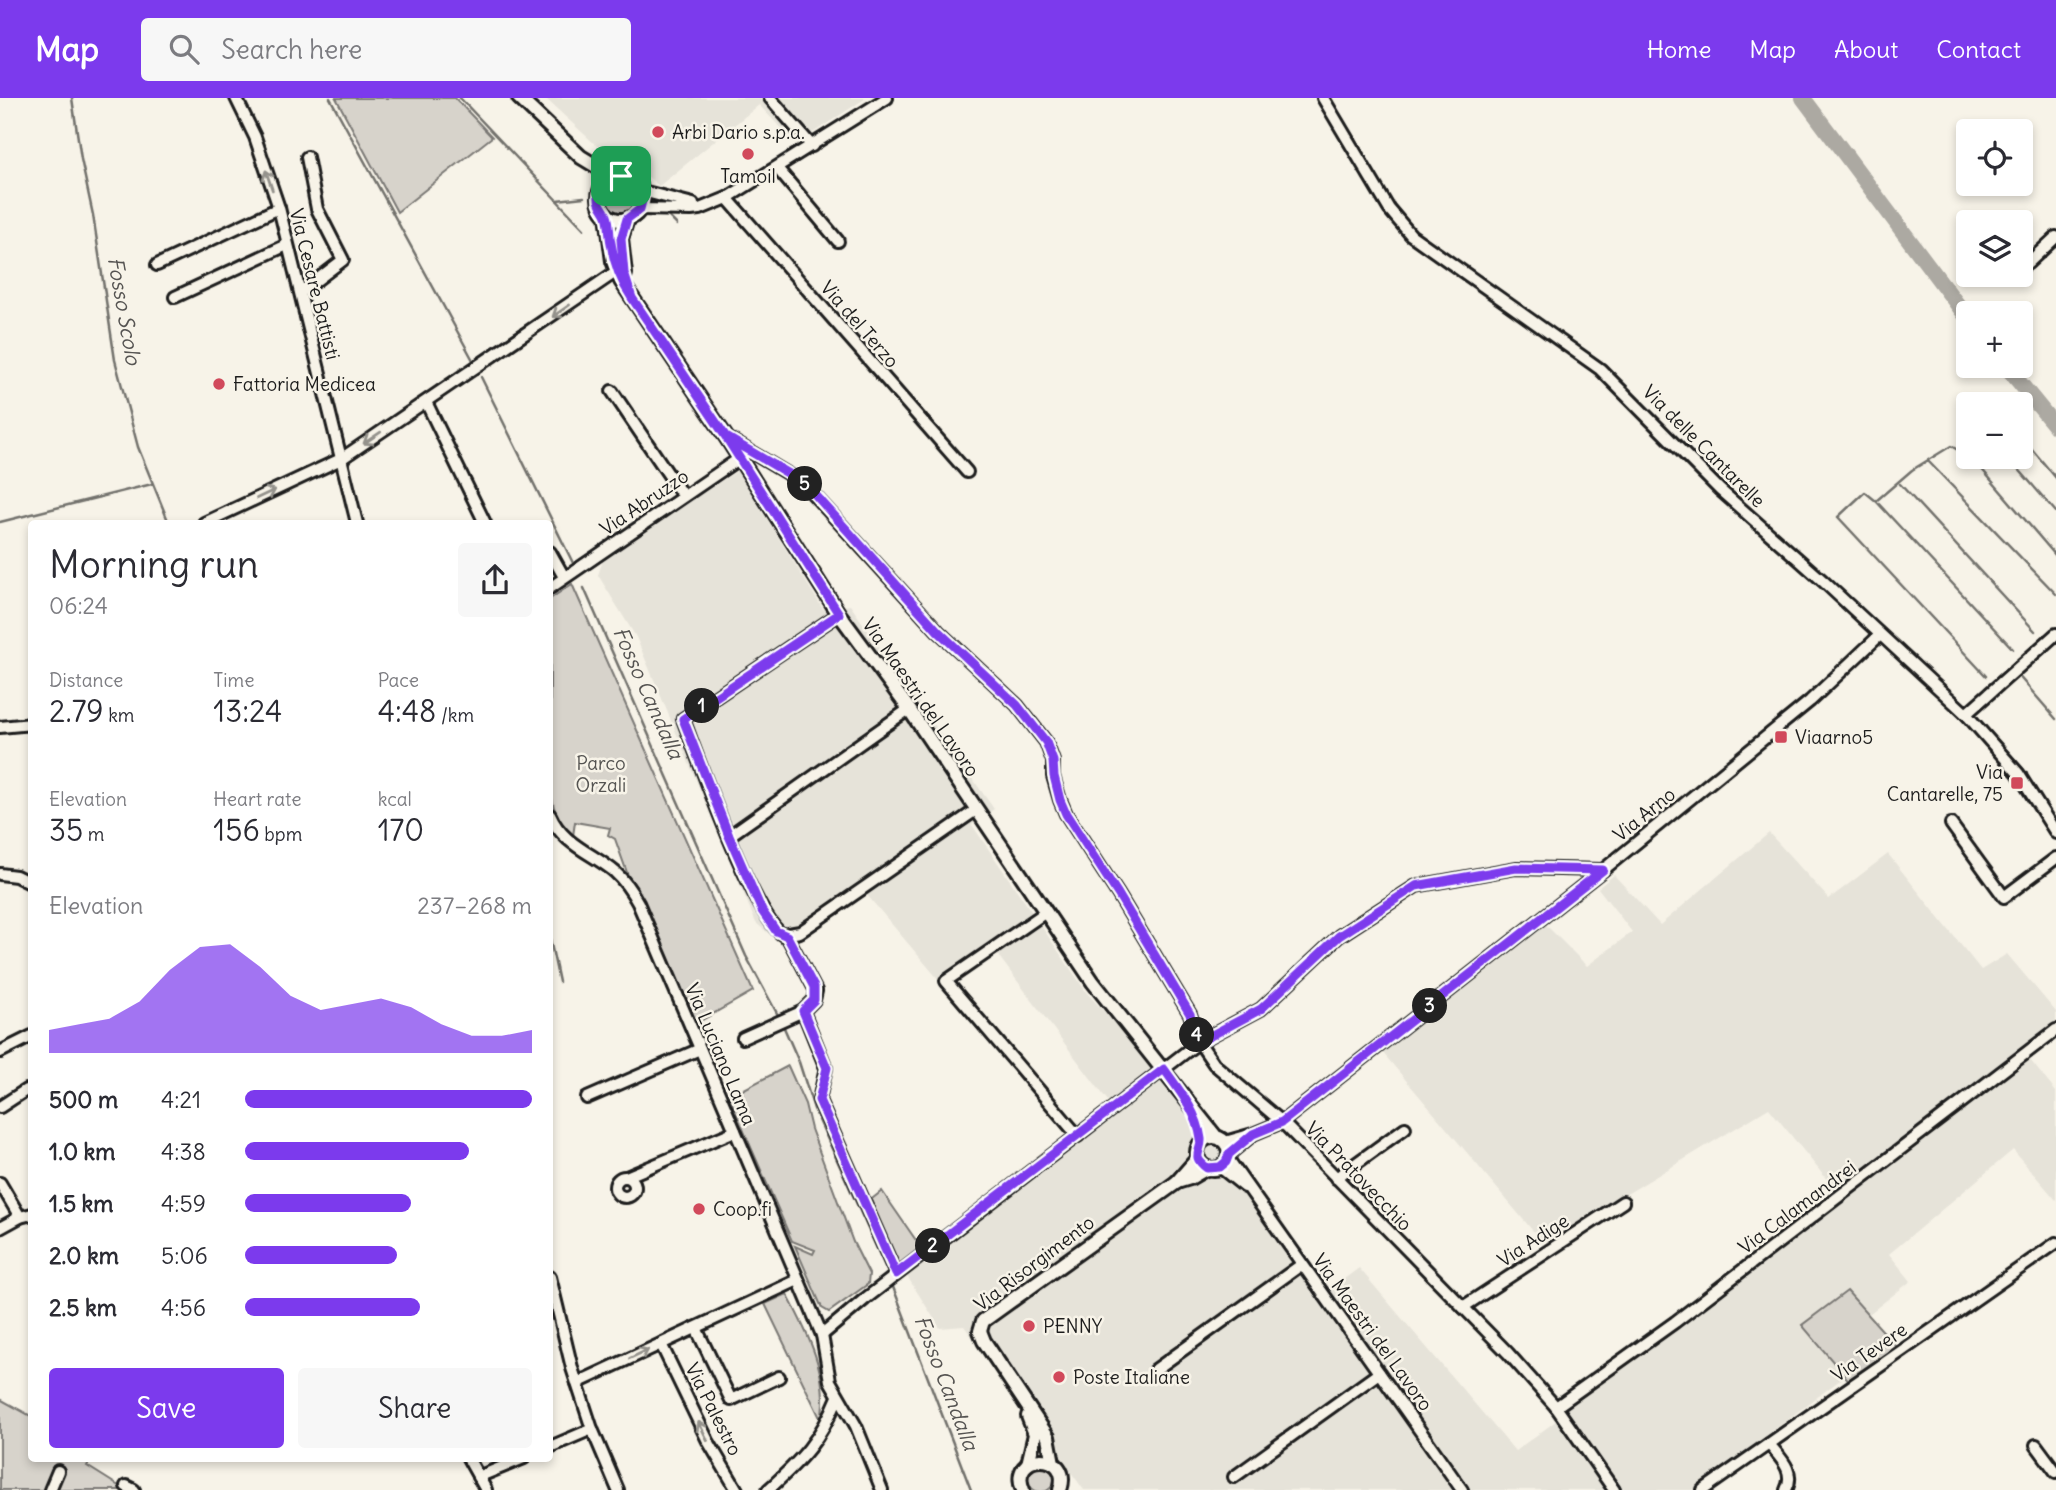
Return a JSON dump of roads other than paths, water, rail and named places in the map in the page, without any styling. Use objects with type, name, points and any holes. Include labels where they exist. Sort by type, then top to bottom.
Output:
[{"type":"main road","points":[[519,98],[581,157],[614,177],[628,177],[639,185],[642,191],[640,209],[627,219],[617,220],[607,215]]},
{"type":"main road","points":[[581,157],[601,188],[599,202],[607,215],[617,271],[632,298]]},
{"type":"main road","points":[[601,188],[614,177]]},
{"type":"main road","points":[[627,219],[621,239],[622,260],[632,298]]},
{"type":"main road","name":"Via Maestri del Lavoro","points":[[632,298],[740,458],[839,614],[909,709],[1093,982],[1192,1108],[1218,1155]]},
{"type":"main road","name":"Via Maestri del Lavoro","points":[[1192,1108],[1202,1142],[1218,1155]]},
{"type":"main road","name":"Via Risorgimento","points":[[1065,1487],[1060,1470],[1053,1462],[1048,1437],[984,1341],[980,1331],[983,1321],[1218,1155]]},
{"type":"main road","name":"Via Risorgimento","points":[[1019,1396],[1035,1434],[1021,1484]]},
{"type":"main road","points":[[1028,1464],[1040,1459],[1053,1462]]},
{"type":"street","name":"Via Cesare Battisti","points":[[236,98],[255,137],[279,208],[354,520]]},
{"type":"street","points":[[770,98],[812,146]]},
{"type":"street","points":[[640,209],[691,210],[727,198],[887,98]]},
{"type":"street","name":"Via delle Cantarelle","points":[[1323,98],[1389,209],[1411,235],[1600,369],[1720,490],[1966,714],[2018,773],[2056,832]]},
{"type":"street","points":[[301,292],[343,260],[317,209],[306,157]]},
{"type":"street","points":[[777,168],[838,241]]},
{"type":"street","points":[[642,191],[689,204],[713,204]]},
{"type":"street","name":"Via del Terzo","points":[[727,198],[967,472]]},
{"type":"street","points":[[158,265],[279,208]]},
{"type":"street","points":[[2033,258],[2056,237]]},
{"type":"street","points":[[175,297],[287,245]]},
{"type":"street","points":[[210,520],[341,459],[617,271]]},
{"type":"street","points":[[612,391],[683,496]]},
{"type":"street","points":[[426,402],[484,520]]},
{"type":"street","name":"Via Pratovecchio","points":[[726,437],[803,483],[938,631],[1017,705],[1046,742],[1066,814],[1190,1014],[1199,1042],[1214,1064],[1282,1122],[1539,1386],[1614,1490]]},
{"type":"street","name":"Via Abruzzo","points":[[566,576],[740,458]]},
{"type":"street","points":[[553,556],[566,576],[553,586]]},
{"type":"street","points":[[743,1038],[801,1012],[814,1000],[816,991],[787,936],[776,931],[766,918],[729,836],[683,719],[839,614]]},
{"type":"street","points":[[1966,714],[2056,634]]},
{"type":"street","name":"Via Arno","points":[[1218,1155],[1253,1134],[1282,1122],[1603,870],[1810,701],[1880,635]]},
{"type":"street","points":[[729,836],[909,709]]},
{"type":"street","points":[[0,727],[28,724]]},
{"type":"street","points":[[787,936],[800,932],[976,810]]},
{"type":"street","name":"Via Luciano Lama","points":[[553,821],[558,831],[568,840],[613,870],[638,903],[822,1335],[830,1381],[838,1397]]},
{"type":"street","points":[[1951,824],[2004,897],[2056,858]]},
{"type":"street","points":[[822,1335],[896,1274],[1199,1042],[1261,1009],[1339,936],[1416,886],[1516,868],[1603,870]]},
{"type":"street","points":[[0,873],[28,882]]},
{"type":"street","points":[[1046,912],[946,981],[1078,1136]]},
{"type":"street","points":[[801,1012],[827,1068],[819,1100],[896,1274]]},
{"type":"street","name":"Via Calamandrei","points":[[1556,1407],[1686,1313],[2056,1030]]},
{"type":"street","points":[[0,1052],[28,1038]]},
{"type":"street","points":[[587,1098],[700,1049]]},
{"type":"street","points":[[0,1107],[26,1090]]},
{"type":"street","points":[[1336,1178],[1405,1128]]},
{"type":"street","points":[[625,1177],[734,1131]]},
{"type":"street","name":"Via Maestri del Lavoro","points":[[1218,1155],[1255,1196],[1301,1265],[1460,1486]]},
{"type":"street","points":[[0,1183],[26,1216],[0,1228]]},
{"type":"street","name":"Via Adige","points":[[1463,1307],[1623,1202]]},
{"type":"street","name":"Via Tevere","points":[[1703,1490],[2056,1243]]},
{"type":"street","points":[[1155,1370],[1301,1265]]},
{"type":"street","points":[[577,1383],[798,1280]]},
{"type":"street","points":[[553,1289],[577,1383],[592,1429],[618,1490]]},
{"type":"street","points":[[696,1328],[731,1400],[779,1377]]},
{"type":"street","name":"Via Palestro","points":[[661,1344],[708,1441],[737,1490]]},
{"type":"street","points":[[1234,1477],[1379,1373]]},
{"type":"street","points":[[768,1490],[804,1456],[821,1434],[838,1397]]},
{"type":"street","points":[[838,1397],[856,1426],[882,1490]]},
{"type":"street","points":[[553,1446],[592,1429]]},
{"type":"street","points":[[1769,1444],[1789,1472],[1790,1482],[1786,1490]]},
{"type":"street","points":[[2036,1445],[2056,1472]]},
{"type":"street","points":[[470,1462],[486,1490]]},
{"type":"street","points":[[478,1477],[514,1462]]},
{"type":"street","points":[[50,1490],[58,1471]]},
{"type":"street","points":[[1013,1490],[1021,1484]]},
{"type":"street","points":[[1446,1490],[1460,1486]]},
{"type":"waterway","name":"Fosso Scolo","points":[[72,98],[115,360],[138,447],[168,520]]},
{"type":"waterway","name":"Fosso Candalla","points":[[330,98],[474,362]]},
{"type":"waterway","points":[[460,98],[584,229]]},
{"type":"waterway","points":[[1803,98],[1956,303]]},
{"type":"waterway","points":[[557,200],[584,197]]},
{"type":"waterway","points":[[608,198],[633,198]]},
{"type":"waterway","points":[[669,217],[677,225]]},
{"type":"waterway","name":"Fosso Candalla","points":[[481,377],[552,520]]},
{"type":"waterway","points":[[2016,378],[2056,427]]},
{"type":"waterway","points":[[1956,449],[1951,446],[1912,470],[1876,501],[1865,492],[1838,517],[1986,676]]},
{"type":"waterway","points":[[2033,450],[2056,478]]},
{"type":"waterway","points":[[1928,461],[2056,594]]},
{"type":"waterway","points":[[1982,469],[2056,556]]},
{"type":"waterway","points":[[2018,469],[2056,512]]},
{"type":"waterway","points":[[0,522],[152,484]]},
{"type":"waterway","points":[[1900,484],[2035,631]]},
{"type":"waterway","points":[[1876,501],[2013,649]]},
{"type":"waterway","name":"Fosso Candalla","points":[[553,523],[573,563]]},
{"type":"waterway","name":"Fosso Candalla","points":[[584,588],[746,956],[779,1017]]},
{"type":"waterway","points":[[1885,632],[1966,705]]},
{"type":"waterway","points":[[2017,674],[2056,719]]},
{"type":"waterway","points":[[1975,715],[2027,773]]},
{"type":"waterway","points":[[553,953],[559,982]]},
{"type":"waterway","name":"Fosso Candalla","points":[[782,1023],[799,1062],[814,1109],[887,1271]]},
{"type":"waterway","name":"Fosso Candalla","points":[[893,1287],[971,1490]]},
{"type":"place","name":"Arbi Dario s.p.a.","points":[[658,132]]},
{"type":"place","name":"Tamoil","points":[[748,154]]},
{"type":"place","name":"Fattoria Medicea","points":[[219,384]]},
{"type":"place","name":"Viaarno5","points":[[1781,737]]},
{"type":"place","name":"Via Cantarelle, 75","points":[[2017,783]]},
{"type":"place","name":"Coop.fi","points":[[699,1209]]},
{"type":"place","name":"PENNY","points":[[1029,1326]]},
{"type":"place","name":"Poste Italiane","points":[[1059,1377]]},
{"type":"park label","name":"Parco Orzali","points":[[601,774]]}]
